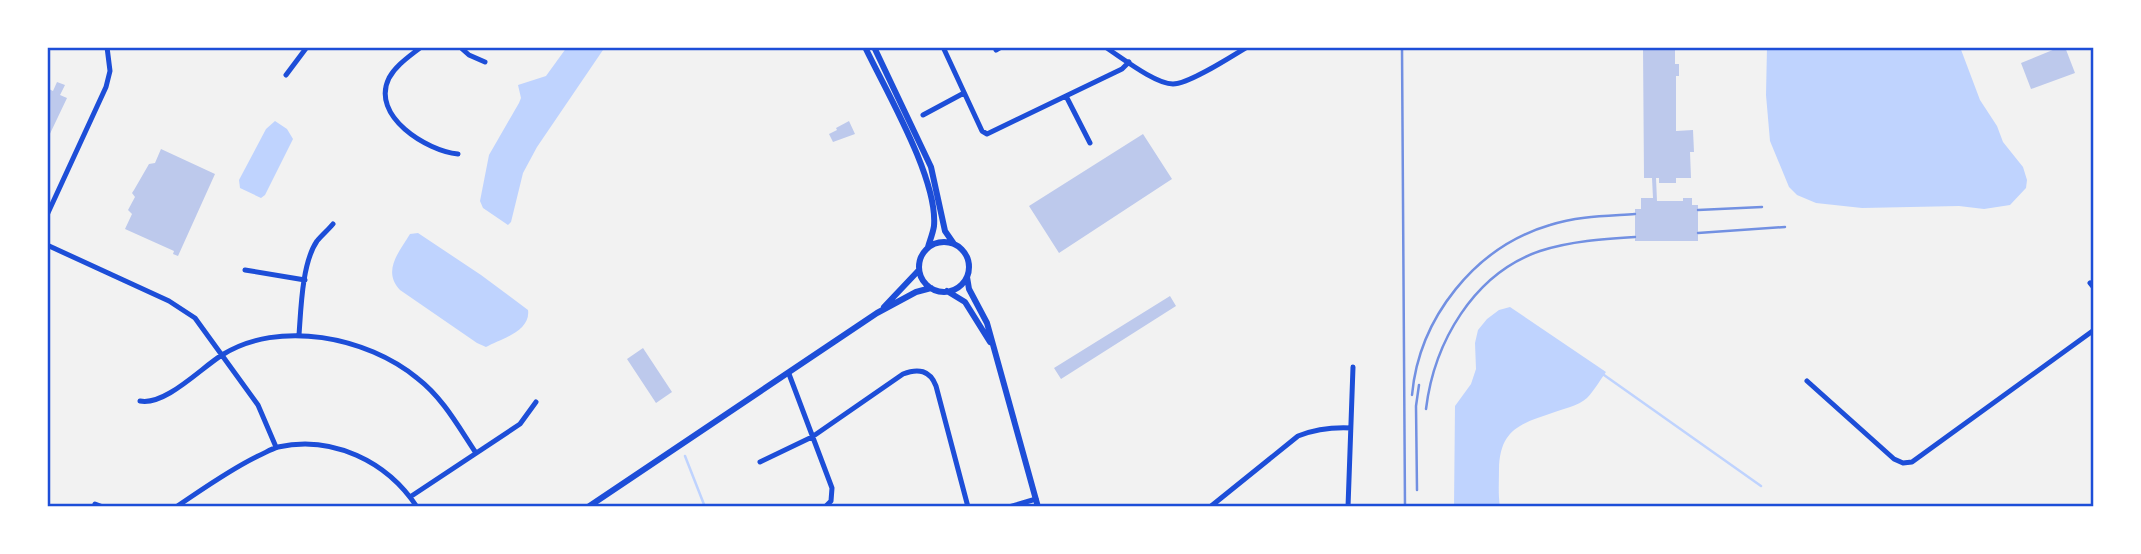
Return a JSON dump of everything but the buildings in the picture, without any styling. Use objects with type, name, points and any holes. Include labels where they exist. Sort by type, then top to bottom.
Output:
[{"type":"street","points":[[47,215],[106,87],[110,71],[107,47]]},
{"type":"street","points":[[286,75],[307,47]]},
{"type":"street","points":[[421,47],[390,76],[385,93],[388,110],[396,121],[431,146],[458,154]]},
{"type":"street","points":[[460,47],[469,55],[485,62]]},
{"type":"street","points":[[865,47],[926,178],[934,226],[928,247],[920,259],[919,270],[923,280],[931,288]]},
{"type":"street","points":[[874,47],[927,158],[945,231],[968,260],[969,289],[987,323],[1038,507]]},
{"type":"street","points":[[943,47],[982,131],[987,134],[1122,69],[1129,62]]},
{"type":"street","points":[[1105,47],[1160,80],[1175,84],[1247,47]]},
{"type":"street","points":[[1231,47],[1235,54]]},
{"type":"street","points":[[923,115],[964,93]]},
{"type":"street","points":[[1066,96],[1090,142]]},
{"type":"street","points":[[299,335],[305,280],[312,250],[333,224]]},
{"type":"street","points":[[928,247],[941,242],[954,244]]},
{"type":"street","points":[[47,245],[169,301],[195,318],[258,405],[276,447]]},
{"type":"street","points":[[245,270],[305,280]]},
{"type":"street","points":[[877,313],[919,270]]},
{"type":"street","points":[[947,291],[958,287],[967,277]]},
{"type":"street","points":[[588,507],[877,313],[916,292],[931,288],[947,291],[965,302],[995,350]]},
{"type":"street","points":[[1807,381],[1894,459],[1903,463],[1912,462],[2094,330]]},
{"type":"street","points":[[140,401],[149,402],[169,393],[222,354],[252,340],[276,335],[299,335],[358,348],[404,368],[441,401],[476,453]]},
{"type":"street","points":[[1348,507],[1353,367]]},
{"type":"street","points":[[760,462],[812,436],[903,374],[924,371],[930,375],[936,386],[968,507]]},
{"type":"street","points":[[789,374],[832,488],[831,501],[825,507]]},
{"type":"street","points":[[410,497],[520,424],[536,402]]},
{"type":"street","points":[[1210,507],[1297,436],[1329,427],[1351,428]]},
{"type":"street","points":[[176,507],[239,464],[276,447],[314,445],[330,446],[354,454],[393,477],[417,507]]},
{"type":"street","points":[[1009,507],[1036,499]]},
{"type":"street","points":[[95,504],[103,507]]},
{"type":"water","points":[[567,47],[605,47],[537,147],[523,173],[508,225],[483,208],[480,201],[489,155],[519,103],[521,98],[518,85],[546,76]]},
{"type":"water","points":[[1767,47],[1960,47],[1980,100],[1997,126],[2003,142],[2023,167],[2027,180],[2026,188],[2010,205],[1984,209],[1959,206],[1862,208],[1816,203],[1797,195],[1789,187],[1770,141],[1766,95]]},
{"type":"water","points":[[275,121],[287,129],[293,139],[261,198],[240,188],[239,180],[266,129]]},
{"type":"water","points":[[418,233],[528,310],[525,324],[514,333],[486,347],[400,290],[392,276],[394,262],[410,234]]},
{"type":"water","points":[[1510,307],[1606,372],[1583,401],[1521,425],[1508,437],[1500,456],[1500,507],[1454,507],[1455,406],[1471,384],[1476,369],[1475,343],[1478,330],[1499,310]]},
{"type":"waterway","points":[[1604,375],[1761,486]]},
{"type":"waterway","points":[[685,456],[705,507]]},
{"type":"railway","points":[[1402,47],[1405,507]]},
{"type":"railway","points":[[1698,210],[1762,207]]},
{"type":"railway","points":[[1412,395],[1417,366],[1426,339],[1439,313],[1475,268],[1523,235],[1550,225],[1582,218],[1635,214]]},
{"type":"railway","points":[[1698,233],[1785,227]]},
{"type":"railway","points":[[1426,409],[1430,384],[1448,336],[1461,314],[1495,276],[1540,251],[1587,241],[1635,237]]},
{"type":"railway","points":[[1417,490],[1416,406],[1419,385]]}]
